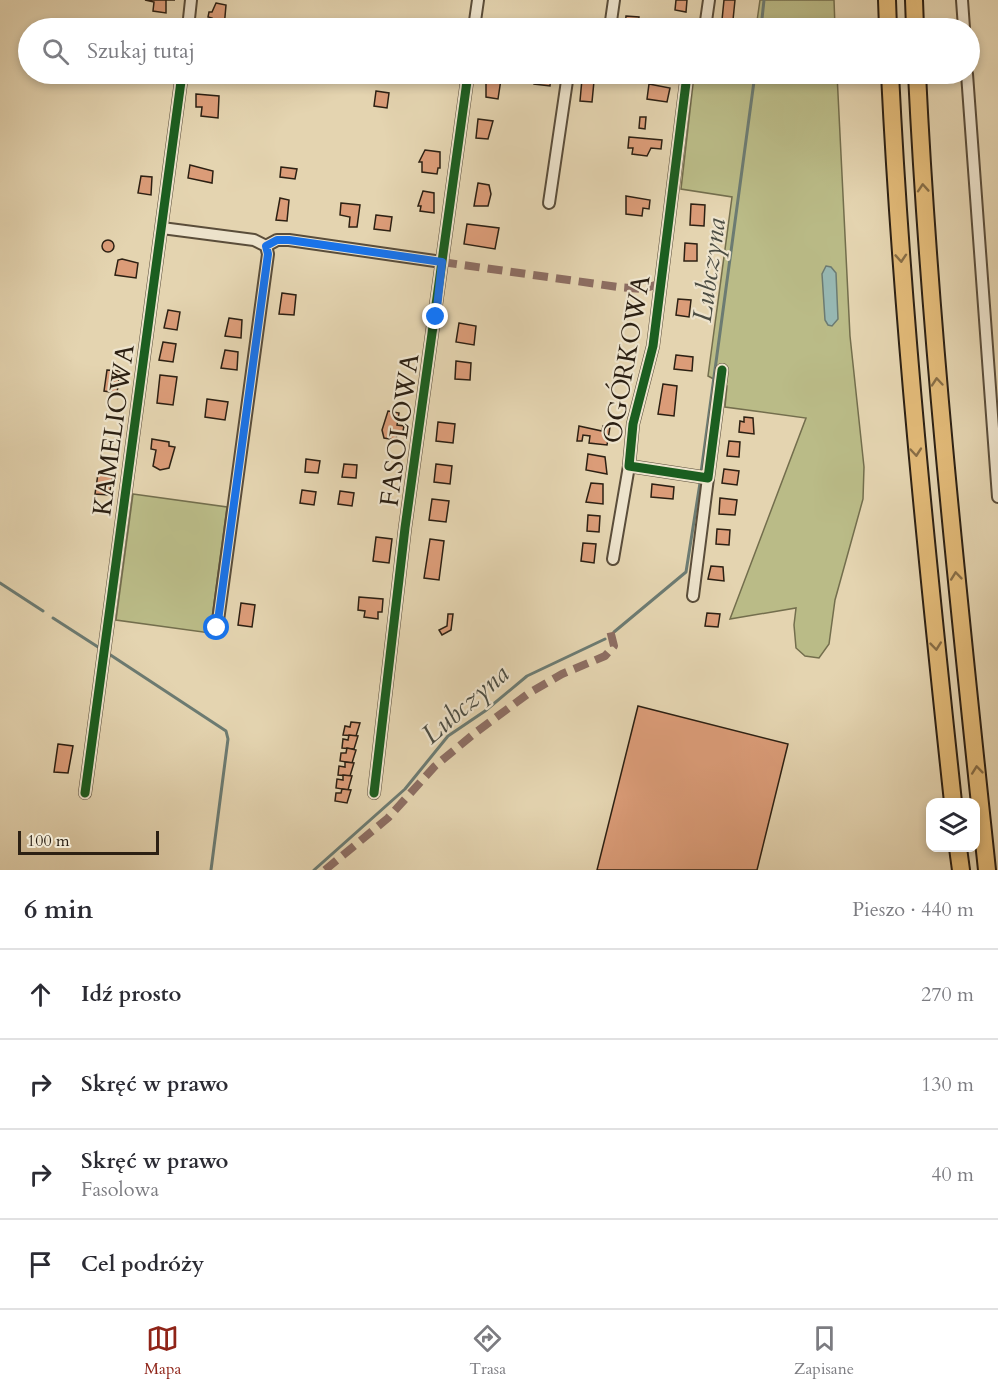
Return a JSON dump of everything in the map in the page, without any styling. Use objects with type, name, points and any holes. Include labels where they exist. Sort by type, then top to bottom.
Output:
[{"type":"highway","points":[[887,0],[888,18]]},
{"type":"highway","points":[[914,0],[915,18]]},
{"type":"highway","points":[[891,84],[899,240],[915,435],[953,798]]},
{"type":"highway","points":[[918,84],[942,444],[987,870]]},
{"type":"highway","points":[[959,852],[961,870]]},
{"type":"street","points":[[189,18],[191,0]]},
{"type":"street","points":[[475,18],[478,0]]},
{"type":"street","points":[[611,18],[614,0]]},
{"type":"street","points":[[706,18],[709,0]]},
{"type":"street","points":[[962,0],[963,18]]},
{"type":"street","name":"KAMELIOWA","points":[[85,792],[181,84]]},
{"type":"street","name":"FASOLOWA","points":[[374,792],[405,528],[467,84]]},
{"type":"street","points":[[549,203],[567,84]]},
{"type":"street","name":"OGÓRKOWA","points":[[613,559],[629,466],[633,424],[653,346],[685,84]]},
{"type":"street","points":[[968,84],[998,497]]},
{"type":"street","points":[[162,228],[254,240],[266,246],[268,254],[217,628]]},
{"type":"street","points":[[266,246],[277,240],[289,240],[442,262]]},
{"type":"street","points":[[693,596],[722,370]]},
{"type":"street","name":"OGÓRKOWA","points":[[629,466],[708,478]]},
{"type":"green space","points":[[760,0],[834,0],[835,18],[757,18]]},
{"type":"green space","points":[[693,84],[837,84],[850,336],[864,467],[863,499],[835,600],[829,644],[819,658],[805,656],[796,648],[794,625],[796,608],[730,619],[806,418],[725,407],[727,386],[708,376],[732,197],[681,189]]},
{"type":"green space","points":[[133,494],[227,507],[210,633],[116,620]]},
{"type":"water","points":[[826,266],[831,267],[836,273],[838,319],[832,326],[828,325],[825,320],[822,274]]},
{"type":"building","points":[[145,0],[166,0],[166,13],[153,11],[154,2]]},
{"type":"building","points":[[676,0],[687,0],[686,12],[675,10]]},
{"type":"building","points":[[724,0],[735,0],[733,18],[722,18]]},
{"type":"building","points":[[216,3],[226,5],[225,18],[208,17],[209,12],[212,12]]},
{"type":"building","points":[[486,84],[500,84],[498,99],[486,97]]},
{"type":"building","points":[[582,84],[594,84],[592,102],[580,101]]},
{"type":"building","points":[[649,84],[670,88],[667,102],[647,99]]},
{"type":"building","points":[[376,91],[389,93],[387,108],[374,106]]},
{"type":"building","points":[[196,94],[219,96],[218,118],[201,116],[202,107],[196,107]]},
{"type":"building","points":[[640,117],[646,117],[645,129],[639,128]]},
{"type":"building","points":[[478,119],[493,121],[488,139],[476,138]]},
{"type":"building","points":[[629,137],[662,140],[661,149],[651,148],[647,156],[632,154],[633,148],[628,148]]},
{"type":"building","points":[[425,150],[440,152],[440,168],[437,174],[422,172],[422,162],[419,162]]},
{"type":"building","points":[[190,165],[213,171],[212,183],[188,178]]},
{"type":"building","points":[[281,167],[297,169],[295,179],[280,177]]},
{"type":"building","points":[[141,176],[152,177],[151,195],[138,193]]},
{"type":"building","points":[[478,183],[489,185],[491,194],[488,206],[474,206]]},
{"type":"building","points":[[423,191],[434,193],[434,213],[420,211],[421,206],[418,206]]},
{"type":"building","points":[[626,196],[650,200],[649,209],[643,208],[642,216],[626,214]]},
{"type":"building","points":[[280,198],[289,200],[287,221],[276,220]]},
{"type":"building","points":[[341,203],[360,205],[357,227],[349,227],[350,217],[340,215]]},
{"type":"building","points":[[691,204],[705,205],[704,226],[690,225]]},
{"type":"building","points":[[376,215],[392,217],[390,231],[374,229]]},
{"type":"building","points":[[467,224],[499,228],[495,249],[464,244]]},
{"type":"building","points":[[110,240],[114,246],[110,252],[106,252],[102,244]]},
{"type":"building","points":[[685,243],[697,244],[697,261],[684,261]]},
{"type":"building","points":[[118,260],[138,263],[136,278],[115,275]]},
{"type":"building","points":[[282,293],[296,295],[294,315],[279,314]]},
{"type":"building","points":[[678,299],[691,300],[689,317],[676,315]]},
{"type":"building","points":[[168,310],[180,312],[177,330],[164,328]]},
{"type":"building","points":[[229,318],[242,320],[241,338],[225,336]]},
{"type":"building","points":[[459,323],[476,326],[474,345],[456,342]]},
{"type":"building","points":[[163,342],[176,344],[173,362],[159,360]]},
{"type":"building","points":[[225,350],[238,352],[237,370],[221,368]]},
{"type":"building","points":[[676,355],[693,357],[692,371],[674,369]]},
{"type":"building","points":[[456,361],[471,363],[470,380],[455,379]]},
{"type":"building","points":[[107,370],[120,371],[117,393],[104,391]]},
{"type":"building","points":[[160,375],[177,377],[173,405],[157,403]]},
{"type":"building","points":[[663,384],[677,386],[674,416],[658,414]]},
{"type":"building","points":[[207,399],[228,402],[225,420],[205,417]]},
{"type":"building","points":[[388,411],[399,413],[397,425],[404,426],[402,436],[397,435],[396,440],[384,438],[382,430]]},
{"type":"building","points":[[744,417],[753,418],[754,434],[739,432],[740,421],[744,422]]},
{"type":"building","points":[[438,422],[455,424],[453,443],[436,441]]},
{"type":"building","points":[[579,426],[602,431],[603,426],[610,427],[607,445],[589,443],[590,436],[583,435],[582,441],[577,441]]},
{"type":"building","points":[[152,439],[169,442],[169,446],[175,447],[169,468],[160,470],[153,466],[156,450],[151,449]]},
{"type":"building","points":[[729,441],[740,442],[739,457],[727,456]]},
{"type":"building","points":[[588,454],[605,457],[607,474],[586,470]]},
{"type":"building","points":[[306,459],[320,461],[318,473],[305,472]]},
{"type":"building","points":[[344,464],[357,465],[356,478],[342,477]]},
{"type":"building","points":[[436,464],[452,466],[450,484],[434,482]]},
{"type":"building","points":[[724,469],[739,471],[737,485],[722,483]]},
{"type":"building","points":[[98,474],[113,476],[109,495],[95,494]]},
{"type":"building","points":[[591,483],[603,484],[603,504],[586,502]]},
{"type":"building","points":[[652,484],[674,487],[673,499],[651,497]]},
{"type":"building","points":[[302,490],[316,492],[314,505],[300,503]]},
{"type":"building","points":[[340,491],[354,493],[352,506],[338,504]]},
{"type":"building","points":[[720,498],[737,500],[735,515],[719,514]]},
{"type":"building","points":[[432,499],[449,501],[446,522],[429,520]]},
{"type":"building","points":[[588,515],[600,516],[599,532],[587,531]]},
{"type":"building","points":[[717,529],[730,530],[729,545],[716,544]]},
{"type":"building","points":[[376,537],[392,539],[389,563],[373,561]]},
{"type":"building","points":[[430,539],[444,541],[439,580],[424,578]]},
{"type":"building","points":[[583,543],[596,544],[594,563],[581,561]]},
{"type":"building","points":[[711,566],[723,567],[724,581],[708,579]]},
{"type":"building","points":[[359,597],[383,599],[382,612],[378,612],[378,619],[364,617],[365,611],[358,610]]},
{"type":"building","points":[[241,603],[255,605],[252,627],[238,625]]},
{"type":"building","points":[[707,613],[720,614],[718,627],[705,626]]},
{"type":"building","points":[[448,614],[453,614],[451,630],[442,635],[439,630],[447,626]]},
{"type":"building","points":[[638,706],[788,744],[757,870],[597,870]]},
{"type":"building","points":[[351,722],[360,723],[356,736],[343,735],[345,726],[350,727]]},
{"type":"building","points":[[349,735],[358,736],[354,749],[342,748],[343,739],[348,740]]},
{"type":"building","points":[[58,744],[73,746],[68,773],[54,772]]},
{"type":"building","points":[[347,748],[356,750],[352,763],[340,761],[341,753],[346,753]]},
{"type":"building","points":[[345,762],[354,763],[350,776],[338,775],[339,766],[345,767]]},
{"type":"building","points":[[343,775],[352,776],[348,790],[336,788],[337,779],[343,780]]},
{"type":"building","points":[[342,789],[351,790],[347,803],[335,801],[336,793],[341,793]]},
{"type":"waterway","name":"Lubczyna","points":[[762,18],[764,0]]},
{"type":"waterway","name":"Lubczyna","points":[[701,473],[754,84]]},
{"type":"waterway","name":"Lubczyna","points":[[614,632],[686,572],[700,483]]},
{"type":"waterway","points":[[0,583],[43,611]]},
{"type":"waterway","points":[[53,618],[98,647]]},
{"type":"waterway","name":"Lubczyna","points":[[314,870],[405,789],[448,736],[485,711],[527,676],[605,639]]},
{"type":"waterway","points":[[109,654],[226,731],[228,739],[211,870]]},
{"type":"marked path","points":[[442,262],[618,287],[643,289],[661,283]]},
{"type":"marked path","points":[[325,870],[388,818],[435,766],[475,733],[529,693],[562,674],[605,656],[614,646],[610,630]]},
{"type":"cycle path","points":[[85,793],[181,84]]},
{"type":"cycle path","points":[[374,793],[405,528],[467,84]]},
{"type":"cycle path","points":[[686,84],[653,346],[633,424],[629,466],[708,478],[722,370]]},
{"type":"route","points":[[217,628],[268,254],[266,246],[277,240],[289,240],[442,262],[436,317]]}]
